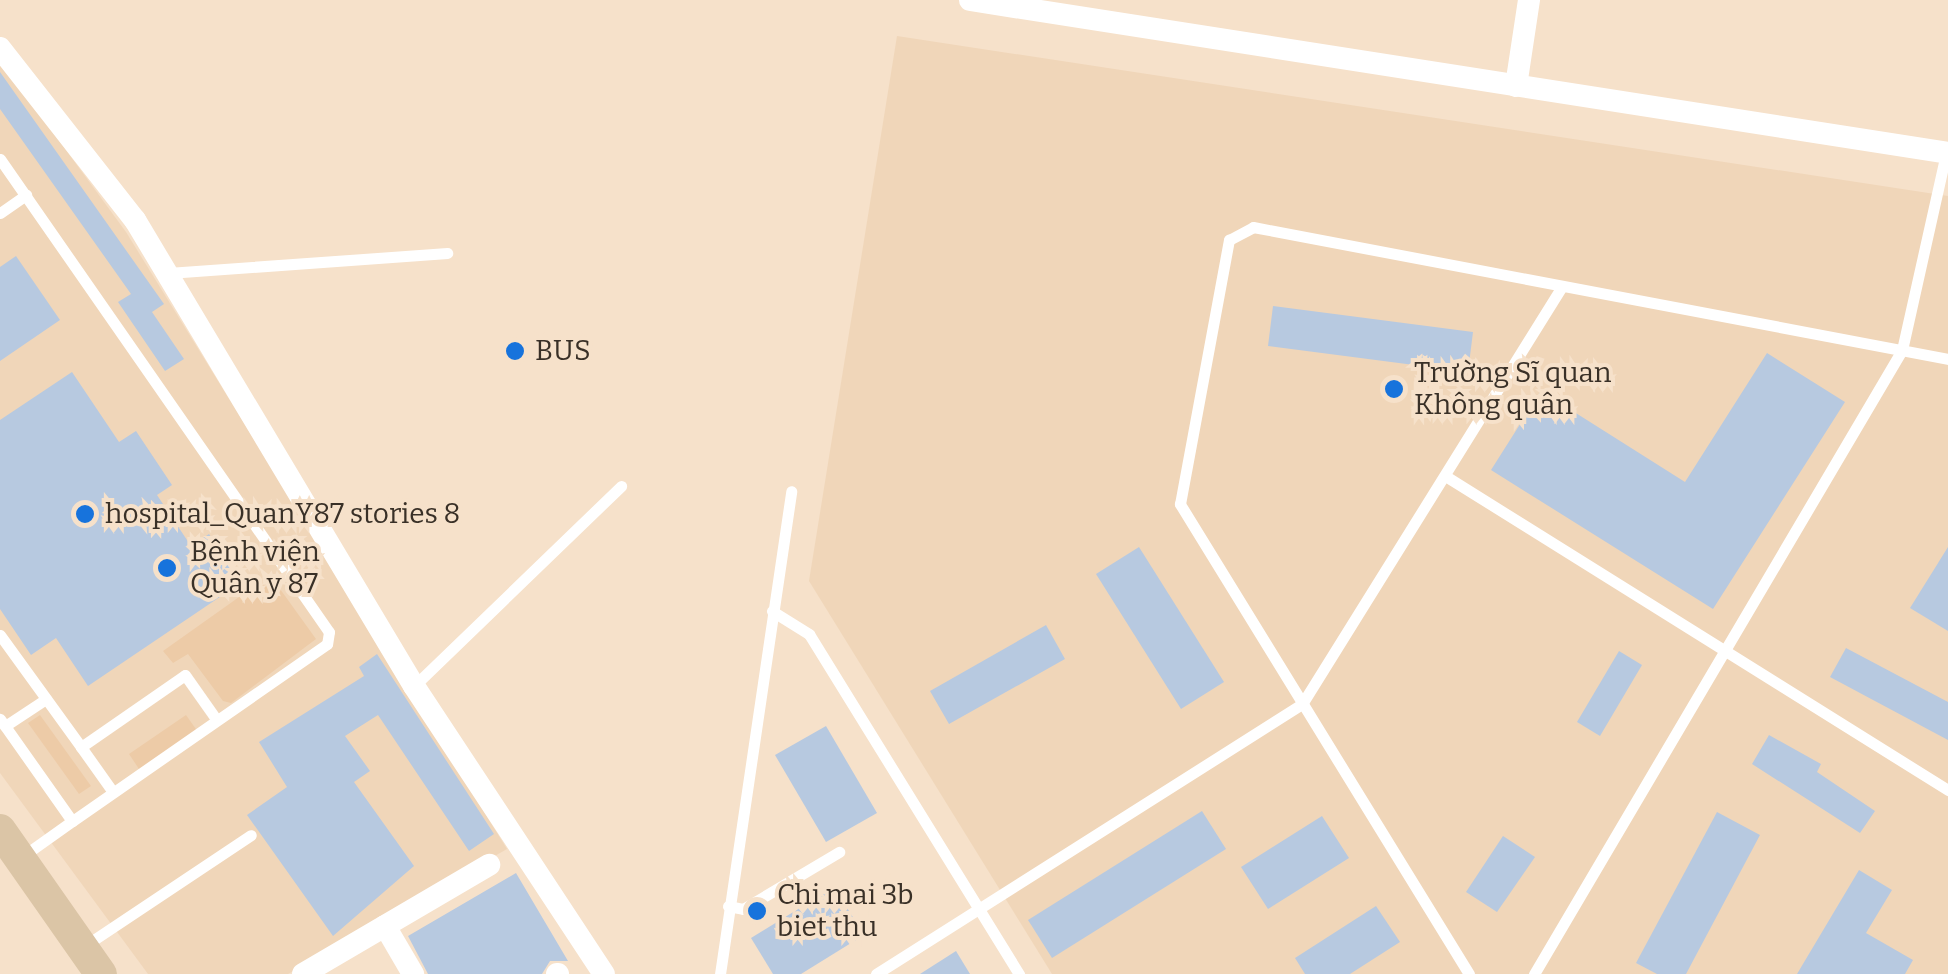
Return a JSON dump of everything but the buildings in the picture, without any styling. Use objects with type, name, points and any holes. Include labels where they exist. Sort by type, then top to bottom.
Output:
[{"type":"street","points":[[970,0],[1947,153]]},
{"type":"street","points":[[1516,86],[1529,0]]},
{"type":"street","points":[[0,48],[95,162],[168,273],[414,686],[604,974]]},
{"type":"street","points":[[0,830],[92,961]]},
{"type":"street","points":[[303,974],[489,865]]},
{"type":"street","points":[[385,926],[413,974]]},
{"type":"lane","points":[[1534,974],[1728,653],[1902,350],[1947,153]]},
{"type":"lane","points":[[0,159],[325,620],[327,644],[20,858]]},
{"type":"lane","points":[[0,213],[26,195]]},
{"type":"lane","points":[[1469,974],[1180,504],[1229,240],[1253,226],[1948,358]]},
{"type":"lane","points":[[168,273],[446,253]]},
{"type":"lane","points":[[876,974],[1302,704],[1448,477],[1562,286]]},
{"type":"lane","points":[[1448,477],[1948,790]]},
{"type":"lane","points":[[414,686],[622,486]]},
{"type":"lane","points":[[720,974],[791,491]]},
{"type":"lane","points":[[772,611],[810,634],[1018,974]]},
{"type":"lane","points":[[0,635],[113,792]]},
{"type":"lane","points":[[81,747],[185,675],[216,720]]},
{"type":"lane","points":[[46,699],[2,722],[72,821]]},
{"type":"lane","points":[[92,961],[251,835]]},
{"type":"lane","points":[[728,906],[744,908],[839,852]]},
{"type":"shaded area","name":"Trường Sĩ quan Không quân","points":[[897,36],[1948,196],[1948,974],[1052,974],[809,581]]},
{"type":"shaded area","name":"Bệnh viện Quân y 87","points":[[0,60],[126,232],[507,849],[288,974],[148,974],[0,773]]},
{"type":"shaded area","points":[[270,575],[316,639],[231,703],[223,701],[188,654],[173,663],[163,651]]},
{"type":"shaded area","points":[[40,715],[91,786],[79,794],[28,723]]},
{"type":"shaded area","points":[[186,715],[198,732],[141,772],[129,754]]},
{"type":"place","name":"BUS","points":[[515,351]]},
{"type":"place","name":"Trường Sĩ quan Không quân","points":[[1394,389]]},
{"type":"place","name":"hospital_QuanY87 stories 8","points":[[85,514]]},
{"type":"place","name":"Bệnh viện Quân y 87","points":[[167,568]]},
{"type":"place","name":"Chi mai 3b biet thu","points":[[757,911]]}]
